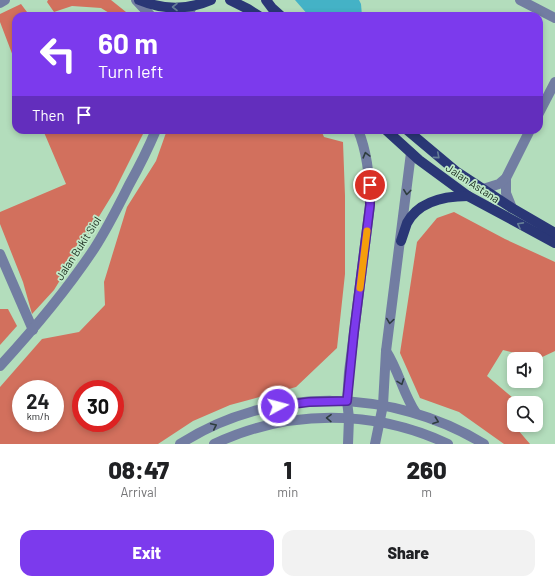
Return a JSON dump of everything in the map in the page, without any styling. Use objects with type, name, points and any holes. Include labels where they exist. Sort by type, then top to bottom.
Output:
[{"type":"main road","points":[[138,0],[162,7],[177,8],[192,6],[211,0]]},
{"type":"main road","points":[[230,0],[253,12]]},
{"type":"main road","points":[[266,0],[276,12]]},
{"type":"main road","name":"Jalan Astana","points":[[390,134],[411,153],[468,196],[555,243]]},
{"type":"main road","points":[[405,134],[412,146],[411,153]]},
{"type":"main road","name":"Jalan Astana","points":[[412,134],[457,172],[512,208],[555,232]]},
{"type":"main road","points":[[401,241],[410,219],[429,202],[444,197],[468,196]]},
{"type":"street","points":[[0,3],[5,0]]},
{"type":"street","points":[[138,0],[148,12]]},
{"type":"street","points":[[520,0],[555,18]]},
{"type":"street","points":[[190,12],[192,6]]},
{"type":"street","points":[[543,105],[555,82]]},
{"type":"street","name":"Jalan Bukit Siol","points":[[0,366],[33,330],[70,283],[94,249],[107,227],[154,134]]},
{"type":"street","points":[[348,444],[349,418],[347,401],[353,338],[370,205],[368,162],[359,134]]},
{"type":"street","points":[[483,189],[499,184],[506,178],[528,134]]},
{"type":"street","points":[[375,444],[383,405],[386,351],[411,153]]},
{"type":"street","points":[[506,178],[506,193],[512,208]]},
{"type":"street","points":[[0,254],[33,330]]},
{"type":"street","points":[[386,351],[394,363],[408,401],[416,413]]},
{"type":"street","points":[[180,444],[190,437],[218,424],[248,413],[278,406],[309,402],[347,401],[383,405],[416,413],[444,423],[472,436],[484,444]]},
{"type":"street","points":[[214,444],[258,427],[288,420],[319,417],[379,421],[427,434],[448,444]]},
{"type":"shaded area","points":[[48,0],[111,0],[126,12],[108,12],[101,8],[72,6],[54,12],[47,2]]},
{"type":"shaded area","points":[[21,4],[27,12],[12,12],[12,54],[0,22],[0,14]]},
{"type":"shaded area","points":[[45,134],[143,134],[114,192],[54,290],[32,314],[23,282],[0,224],[0,212],[66,184]]},
{"type":"shaded area","points":[[166,134],[323,134],[324,137],[343,142],[345,274],[337,348],[296,387],[230,405],[193,421],[158,444],[0,444],[0,387],[42,339],[79,332],[105,305],[104,282],[127,207],[156,161]]},
{"type":"shaded area","points":[[454,212],[505,239],[555,262],[555,351],[543,357],[543,352],[511,352],[503,350],[487,376],[511,396],[507,396],[507,432],[520,432],[530,444],[504,444],[459,412],[420,398],[400,353],[417,242],[437,218]]},
{"type":"shaded area","points":[[0,309],[8,309],[17,326],[0,345]]},
{"type":"water","points":[[295,0],[359,0],[362,12],[306,12]]},
{"type":"slow traffic","points":[[360,288],[367,231]]},
{"type":"route","points":[[278,406],[309,402],[347,401],[349,372],[370,205],[370,185]]}]
